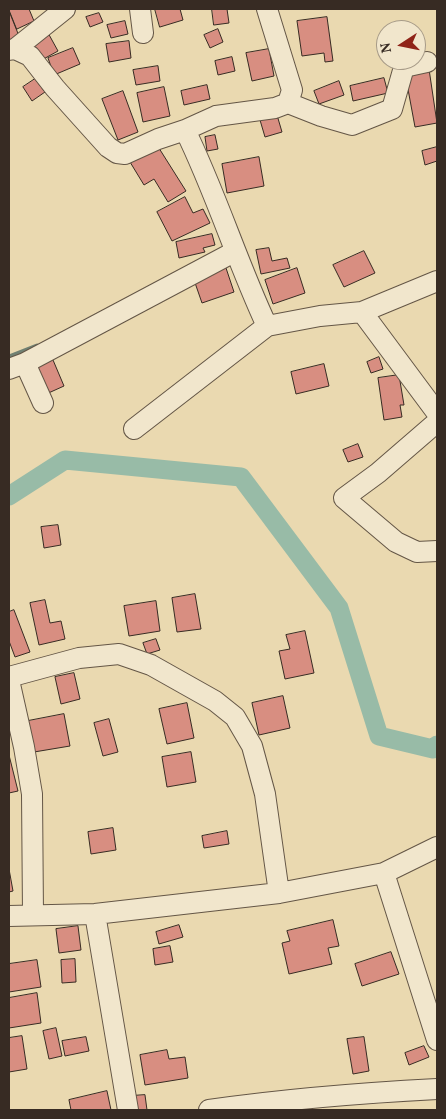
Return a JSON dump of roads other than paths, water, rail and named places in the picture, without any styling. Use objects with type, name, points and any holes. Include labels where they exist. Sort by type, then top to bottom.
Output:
[{"type":"street","points":[[140,9],[143,33]]},
{"type":"street","points":[[268,9],[292,90],[288,103]]},
{"type":"street","points":[[54,12],[12,49],[30,56],[55,88],[108,147],[117,154],[125,154],[216,116],[275,108],[288,103],[352,126],[392,109],[404,68],[427,62]]},
{"type":"street","points":[[185,130],[234,252],[267,326]]},
{"type":"street","points":[[43,403],[17,366],[234,252]]},
{"type":"street","points":[[134,429],[267,326],[320,316],[362,312],[437,281]]},
{"type":"street","points":[[362,312],[437,413]]},
{"type":"street","points":[[437,422],[378,474],[344,498],[396,542],[417,552],[437,551]]},
{"type":"street","points":[[33,914],[32,794],[9,678],[79,658],[119,654],[151,665],[215,701],[235,717],[252,746],[265,794],[279,893]]},
{"type":"street","points":[[9,916],[96,914],[279,893],[384,873],[437,847]]},
{"type":"street","points":[[384,873],[437,1040]]},
{"type":"street","points":[[96,914],[128,1110]]},
{"type":"street","points":[[209,1110],[256,1103],[374,1101],[437,1090]]},
{"type":"waterway","points":[[9,357],[37,346]]},
{"type":"waterway","points":[[9,496],[65,460],[241,477],[339,608],[379,736],[433,749],[437,745]]}]
